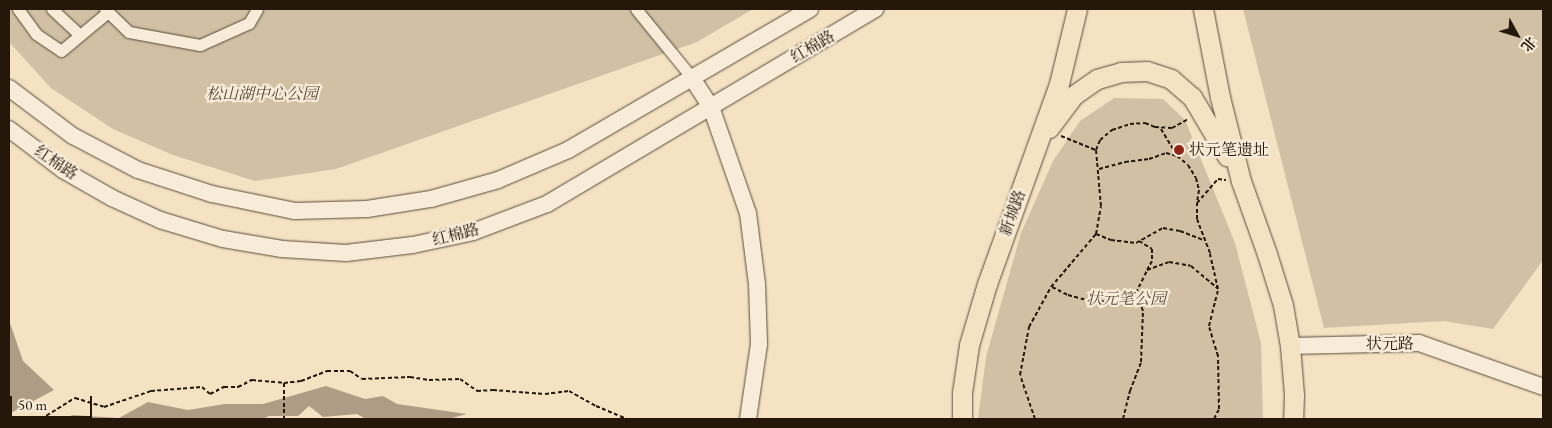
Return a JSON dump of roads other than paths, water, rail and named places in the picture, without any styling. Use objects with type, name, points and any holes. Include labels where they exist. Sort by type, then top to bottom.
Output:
[{"type":"main road","name":"红棉路","points":[[9,88],[73,136],[138,170],[212,194],[295,211],[367,208],[422,200],[498,180],[568,150],[810,9]]},
{"type":"main road","name":"红棉路","points":[[9,129],[63,170],[112,198],[160,220],[223,239],[282,249],[346,253],[413,245],[473,232],[547,204],[876,9]]},
{"type":"main road","name":"新城路","points":[[962,419],[962,393],[969,345],[987,284],[1058,84],[1077,9]]},
{"type":"main road","points":[[1203,9],[1220,97],[1241,181],[1267,254],[1282,306],[1290,346],[1294,395],[1293,419]]},
{"type":"main road","points":[[1033,157],[1048,130],[1074,95],[1097,79],[1121,72],[1147,70],[1171,79],[1192,97],[1241,181]]},
{"type":"main road","points":[[692,78],[711,107],[748,213],[758,284],[759,344],[748,419]]},
{"type":"main road","name":"状元路","points":[[1290,346],[1419,343],[1543,387]]},
{"type":"street","points":[[18,9],[36,34],[61,51],[106,10],[129,32],[200,45],[249,23],[257,9]]},
{"type":"street","points":[[52,9],[80,35]]},
{"type":"street","points":[[636,9],[692,78]]},
{"type":"place","name":"状元笔遗址","points":[[1179,150]]},
{"type":"park label","name":"松山湖中心公园","points":[[262,94]]},
{"type":"park label","name":"状元笔公园","points":[[1126,299]]}]
